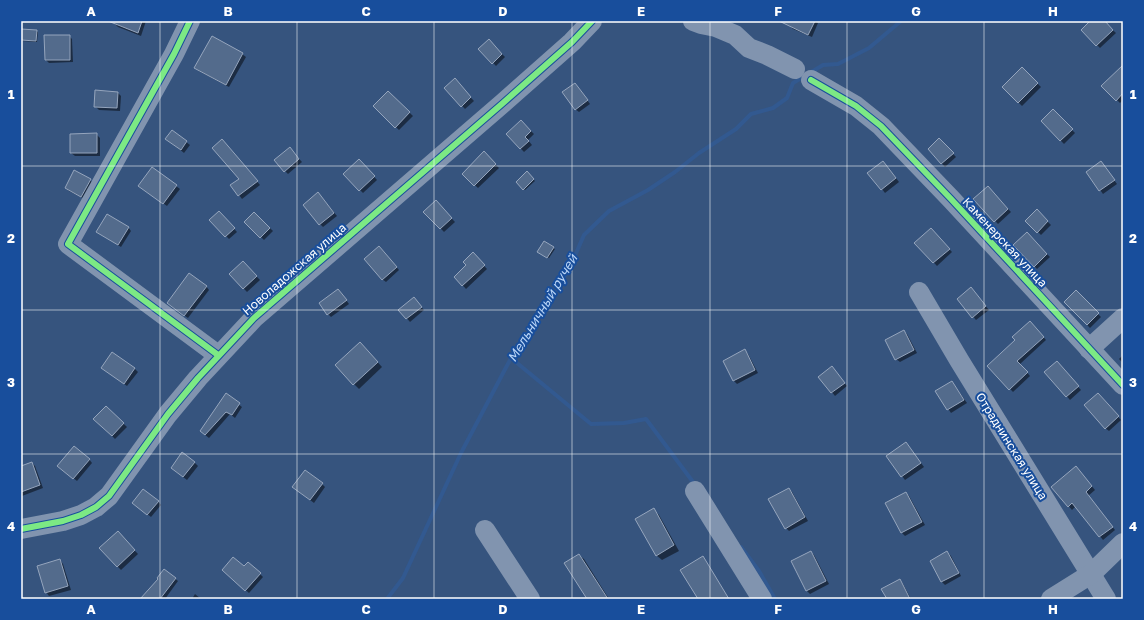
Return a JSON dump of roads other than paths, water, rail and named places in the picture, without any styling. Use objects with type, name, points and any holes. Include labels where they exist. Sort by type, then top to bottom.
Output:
[{"type":"street","points":[[190,21],[171,61],[68,244],[218,355]]},
{"type":"street","name":"Новоладожская улица","points":[[21,529],[64,521],[81,515],[96,507],[109,496],[168,414],[218,355],[260,312],[503,103],[572,42],[592,21]]},
{"type":"street","points":[[694,21],[716,27],[735,35],[749,48],[767,55],[795,70]]},
{"type":"street","name":"Каменерская улица","points":[[811,80],[856,106],[881,126],[951,199],[1088,349],[1123,385]]},
{"type":"street","name":"Отраднинская улица","points":[[919,292],[959,360],[1106,599]]},
{"type":"street","points":[[1088,349],[1123,318]]},
{"type":"street","points":[[695,491],[762,599]]},
{"type":"street","points":[[485,530],[530,599]]},
{"type":"street","points":[[1051,599],[1091,574],[1123,543]]},
{"type":"waterway","name":"Мельничный ручей","points":[[387,599],[403,578],[461,453],[511,358],[553,296],[570,267],[584,235],[609,211],[648,190],[675,172],[699,153],[736,129],[751,114],[773,108],[787,98],[793,83],[823,65],[838,64],[869,48],[901,21]]},
{"type":"waterway","points":[[511,358],[591,424],[624,423],[646,419],[696,486]]},
{"type":"waterway","points":[[741,547],[759,571],[775,599]]}]
